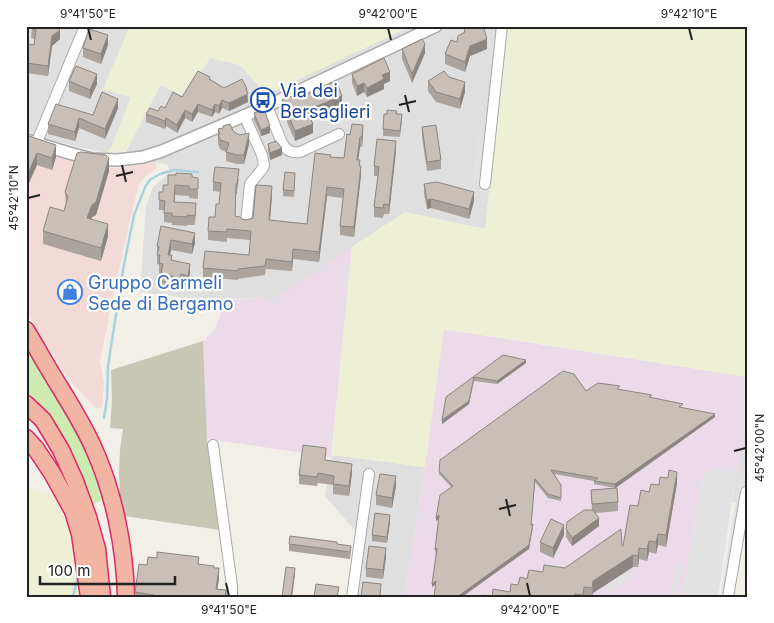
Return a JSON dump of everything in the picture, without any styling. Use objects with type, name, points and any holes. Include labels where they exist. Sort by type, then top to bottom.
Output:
[{"type":"highway","points":[[26,330],[80,421],[103,469],[110,491],[120,541],[126,597]]},
{"type":"highway","points":[[26,397],[43,420],[61,450],[88,517],[97,549],[102,597]]},
{"type":"highway","points":[[26,404],[43,420]]},
{"type":"highway","points":[[26,438],[52,473],[72,511],[80,534],[89,597]]},
{"type":"highway","points":[[26,446],[48,474],[68,512],[83,557]]},
{"type":"street","points":[[85,26],[31,142],[92,159],[117,160],[143,157],[162,151],[267,106],[436,26]]},
{"type":"street","points":[[485,184],[502,26]]},
{"type":"street","points":[[267,106],[282,144],[289,151],[300,152],[339,134]]},
{"type":"street","points":[[244,115],[262,155],[264,165],[250,184],[246,223]]},
{"type":"street","points":[[213,445],[232,597]]},
{"type":"street","points":[[352,597],[369,474]]},
{"type":"street","points":[[728,597],[746,492],[748,491]]},
{"type":"shaded area","points":[[26,26],[130,26],[104,89],[131,97],[111,148],[106,153],[26,135]]},
{"type":"shaded area","points":[[130,26],[411,26],[266,95],[240,65],[210,58],[185,97],[160,85],[127,150],[106,153],[111,148],[131,97],[103,89]]},
{"type":"shaded area","points":[[411,26],[507,26],[485,229],[405,212],[269,303],[264,297],[212,301],[140,292],[146,206],[153,187],[169,173],[168,165],[155,162],[128,167],[127,150],[160,85],[185,97],[210,58],[240,65],[266,94]]},
{"type":"shaded area","points":[[507,26],[748,26],[748,377],[444,329],[425,467],[332,455],[352,247],[405,212],[485,229]]},
{"type":"shaded area","points":[[477,140],[486,141],[481,184],[472,183]]},
{"type":"shaded area","name":"Gruppo Carmeli Sede di Bergamo","points":[[26,148],[56,157],[108,168],[128,167],[155,162],[157,168],[139,184],[129,224],[100,361],[104,384],[102,407],[97,409],[67,378],[26,310]]},
{"type":"shaded area","points":[[352,247],[331,457],[207,439],[203,341],[215,329],[225,301],[264,297],[269,302]]},
{"type":"shaded area","points":[[443,329],[748,377],[748,410],[732,502],[736,473],[704,474],[682,597],[404,597],[425,467]]},
{"type":"shaded area","points":[[203,341],[207,439],[220,530],[124,516],[120,496],[119,473],[123,429],[110,428],[111,370]]},
{"type":"shaded area","points":[[748,410],[748,504],[732,502]]},
{"type":"shaded area","points":[[332,455],[425,467],[404,597],[357,597],[365,542],[325,496]]},
{"type":"shaded area","points":[[713,468],[736,473],[718,597],[682,597],[704,474]]},
{"type":"shaded area","points":[[740,474],[746,474],[727,594],[721,593]]},
{"type":"shaded area","points":[[26,488],[53,494],[72,534],[84,597],[26,597]]},
{"type":"shaded area","points":[[683,562],[677,592],[671,595],[676,565]]},
{"type":"shaded area","points":[[626,572],[630,578],[607,595],[603,589]]},
{"type":"green space","points":[[26,349],[72,413],[108,498],[92,504],[72,455],[47,416],[26,392]]},
{"type":"building","points":[[32,26],[57,26],[60,30],[52,36],[48,66],[26,63],[26,45],[34,45],[36,30],[31,28]]},
{"type":"building","points":[[468,26],[483,26],[487,39],[470,46],[465,62],[445,54],[451,40],[457,42],[458,36],[465,32],[464,28]]},
{"type":"building","points":[[89,29],[108,35],[101,54],[83,48]]},
{"type":"building","points":[[422,39],[425,44],[412,74],[402,49]]},
{"type":"building","points":[[384,58],[390,72],[382,75],[384,79],[367,88],[364,83],[357,86],[352,74]]},
{"type":"building","points":[[76,66],[97,74],[90,90],[69,81]]},
{"type":"building","points":[[198,71],[210,77],[209,79],[224,88],[242,79],[248,94],[229,103],[222,100],[219,106],[215,104],[212,110],[198,104],[192,114],[185,110],[177,125],[166,118],[165,121],[146,114],[150,108],[158,111],[161,106],[165,108],[173,92],[182,97]]},
{"type":"building","points":[[444,71],[449,77],[465,82],[460,99],[436,92],[428,81]]},
{"type":"building","points":[[336,81],[342,96],[307,110],[313,124],[295,131],[282,100],[300,93],[301,96]]},
{"type":"building","points":[[102,92],[118,99],[105,129],[79,118],[75,132],[48,124],[56,104],[93,115]]},
{"type":"building","points":[[264,109],[270,126],[261,130],[254,113]]},
{"type":"building","points":[[387,110],[397,111],[396,114],[402,114],[400,131],[383,129],[384,114],[387,114]]},
{"type":"building","points":[[230,124],[233,131],[239,135],[249,133],[244,155],[226,152],[229,143],[220,140],[218,129]]},
{"type":"building","points":[[352,124],[363,125],[357,160],[360,160],[359,166],[361,166],[354,227],[340,226],[344,189],[327,187],[319,252],[293,249],[292,262],[266,259],[265,266],[238,269],[238,271],[203,268],[205,251],[249,255],[251,231],[227,229],[227,232],[208,231],[209,217],[215,217],[216,204],[219,204],[221,183],[213,182],[215,167],[239,169],[236,184],[235,216],[246,220],[253,218],[256,185],[272,186],[269,220],[307,224],[315,153],[344,158],[347,134],[350,135]]},
{"type":"building","points":[[436,125],[441,160],[427,162],[422,127]]},
{"type":"building","points":[[26,135],[56,145],[52,158],[37,153],[26,178]]},
{"type":"building","points":[[377,139],[396,141],[389,205],[384,204],[383,208],[374,207],[379,167],[374,166]]},
{"type":"building","points":[[276,141],[282,148],[270,153],[268,144]]},
{"type":"building","points":[[77,153],[106,155],[109,158],[96,202],[92,205],[87,218],[108,224],[101,248],[43,231],[50,207],[64,211],[68,197],[65,192]]},
{"type":"building","points":[[285,172],[295,173],[294,191],[283,190]]},
{"type":"building","points":[[176,173],[192,174],[192,177],[198,178],[198,189],[189,189],[189,186],[175,185],[174,202],[196,203],[195,216],[172,216],[172,213],[164,213],[165,201],[159,200],[159,192],[163,192],[163,185],[168,185],[168,175],[176,175]]},
{"type":"building","points":[[437,182],[474,192],[469,209],[431,199],[427,200],[424,184]]},
{"type":"building","points":[[161,226],[195,233],[192,244],[171,240],[168,255],[172,255],[171,260],[190,264],[188,276],[181,274],[180,278],[161,274],[163,264],[159,263],[160,255],[157,255],[159,247],[157,246]]},
{"type":"building","points":[[503,355],[526,360],[497,381],[474,377],[469,401],[442,420],[446,397]]},
{"type":"building","points":[[563,371],[574,374],[586,391],[598,383],[620,386],[617,389],[652,395],[649,397],[683,404],[679,407],[715,414],[615,484],[594,481],[598,478],[551,470],[561,485],[561,498],[548,494],[535,479],[531,525],[533,524],[529,545],[457,597],[434,597],[436,581],[432,584],[439,515],[436,518],[440,495],[453,486],[439,471],[440,460]]},
{"type":"building","points":[[303,445],[326,448],[325,460],[352,464],[349,486],[333,484],[334,476],[318,473],[317,477],[299,475]]},
{"type":"building","points":[[669,470],[677,472],[666,535],[658,534],[656,542],[649,541],[647,549],[639,548],[638,556],[633,555],[593,581],[592,588],[584,587],[583,595],[575,594],[574,597],[492,597],[493,589],[510,592],[511,584],[518,585],[520,577],[527,579],[529,570],[543,572],[544,565],[565,568],[621,529],[623,546],[630,505],[638,506],[641,490],[649,492],[651,484],[659,485],[660,477],[668,478]]},
{"type":"building","points":[[380,474],[396,476],[392,498],[376,495]]},
{"type":"building","points":[[617,488],[618,502],[592,504],[591,490]]},
{"type":"building","points":[[584,510],[593,510],[599,518],[572,538],[566,529],[567,522]]},
{"type":"building","points":[[375,513],[390,515],[387,537],[372,535]]},
{"type":"building","points":[[551,519],[564,525],[553,548],[540,542]]},
{"type":"building","points":[[290,536],[337,542],[337,544],[351,546],[350,552],[289,544]]},
{"type":"building","points":[[369,546],[386,548],[383,570],[366,568]]},
{"type":"building","points":[[157,552],[199,557],[198,564],[219,568],[216,589],[226,590],[225,597],[154,597],[154,595],[135,592],[139,564],[147,565],[148,557],[157,558]]},
{"type":"building","points":[[286,567],[295,568],[291,597],[282,597]]},
{"type":"building","points":[[363,582],[381,584],[380,597],[361,597]]},
{"type":"building","points":[[316,584],[339,587],[337,597],[314,597]]},
{"type":"waterway","points":[[104,418],[107,399],[108,366],[123,270],[134,215],[146,185],[151,179],[174,170],[198,172]]},
{"type":"waterway","points":[[73,597],[78,575]]},
{"type":"place","name":"Via dei Bersaglieri","points":[[263,100]]},
{"type":"place","name":"Gruppo Carmeli Sede di Bergamo","points":[[70,292]]}]
